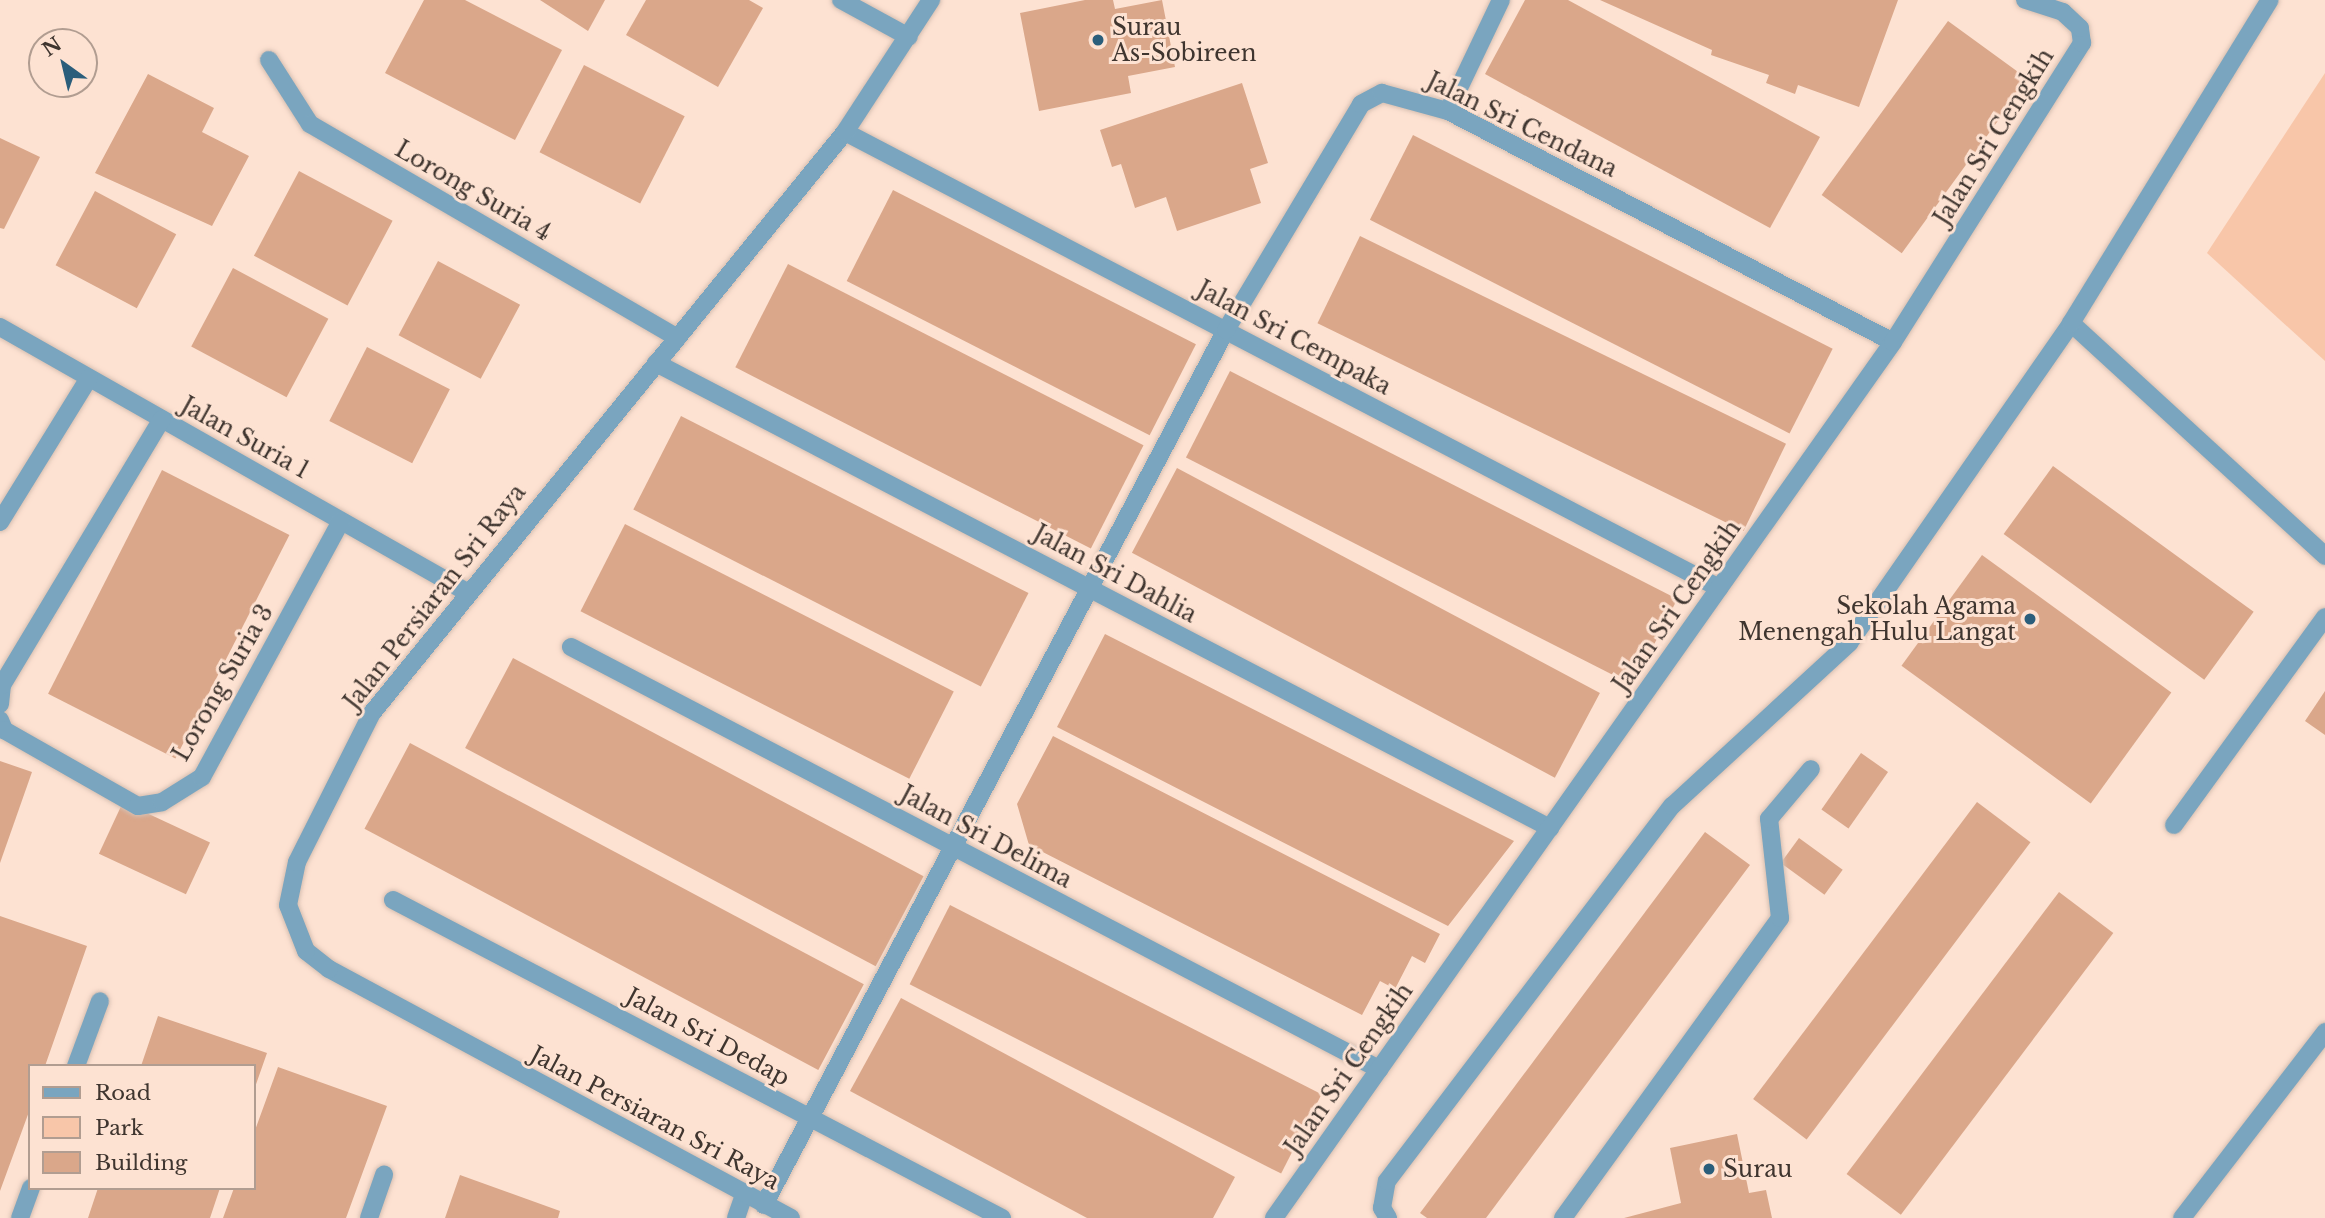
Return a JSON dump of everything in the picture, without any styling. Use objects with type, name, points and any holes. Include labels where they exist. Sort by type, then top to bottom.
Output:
[{"type":"street","points":[[841,0],[909,37]]},
{"type":"street","name":"Jalan Persiaran Sri Raya","points":[[791,1218],[329,969],[294,929],[288,905],[297,862],[372,713],[465,591],[677,338],[845,131],[931,0]]},
{"type":"street","points":[[1448,111],[1501,0]]},
{"type":"street","name":"Jalan Sri Cengkih","points":[[1274,1218],[1893,342],[2082,43],[2080,28],[2063,12],[2025,0]]},
{"type":"street","points":[[1388,1218],[1382,1208],[1387,1181],[1672,806],[1849,643],[2071,323],[2270,0]]},
{"type":"street","name":"Lorong Suria 4","points":[[269,60],[310,124],[677,338]]},
{"type":"street","name":"Jalan Sri Cendana","points":[[764,1205],[1226,330],[1361,104],[1382,93],[1448,111],[1893,342]]},
{"type":"street","name":"Jalan Sri Cempaka","points":[[845,131],[1720,588]]},
{"type":"street","points":[[2071,323],[2325,556]]},
{"type":"street","name":"Jalan Suria 1","points":[[0,327],[465,591]]},
{"type":"street","name":"Jalan Sri Dahlia","points":[[656,363],[1550,828]]},
{"type":"street","points":[[0,522],[89,378]]},
{"type":"street","points":[[0,704],[2,685],[162,419]]},
{"type":"street","name":"Lorong Suria 3","points":[[0,720],[4,730],[138,806],[162,802],[202,777],[341,521]]},
{"type":"street","points":[[2174,825],[2325,617]]},
{"type":"street","name":"Jalan Sri Delima","points":[[570,647],[1379,1069]]},
{"type":"street","points":[[1563,1218],[1780,918],[1769,819],[1811,769]]},
{"type":"street","name":"Jalan Sri Dedap","points":[[393,900],[1002,1218]]},
{"type":"street","points":[[77,1064],[100,1000]]},
{"type":"street","points":[[2182,1218],[2325,1031]]},
{"type":"street","points":[[369,1218],[384,1175]]},
{"type":"street","points":[[20,1218],[30,1190]]},
{"type":"street","points":[[736,1218],[744,1195]]},
{"type":"green space","points":[[2325,73],[2325,361],[2207,253]]},
{"type":"building","points":[[424,0],[465,0],[562,50],[515,140],[385,73]]},
{"type":"building","points":[[540,0],[605,0],[588,31]]},
{"type":"building","points":[[646,0],[749,0],[763,8],[718,87],[626,35]]},
{"type":"building","name":"Surau As-Sobireen","points":[[1085,0],[1113,0],[1115,9],[1162,0],[1175,67],[1128,76],[1131,93],[1039,111],[1020,13]]},
{"type":"building","points":[[1525,0],[1568,0],[1820,137],[1770,228],[1485,74]]},
{"type":"building","points":[[1600,0],[1898,0],[1859,107],[1798,85],[1795,94],[1766,83],[1769,75],[1711,55],[1712,50]]},
{"type":"building","points":[[1948,21],[2028,79],[1902,253],[1822,195]]},
{"type":"building","points":[[584,65],[685,116],[640,204],[540,152]]},
{"type":"building","points":[[148,74],[214,108],[202,132],[249,156],[212,226],[95,173]]},
{"type":"building","points":[[1242,83],[1268,163],[1250,169],[1261,203],[1177,231],[1166,197],[1135,208],[1121,164],[1112,167],[1100,130]]},
{"type":"building","points":[[1413,135],[1833,349],[1790,433],[1370,220]]},
{"type":"building","points":[[0,138],[40,157],[4,229],[0,228]]},
{"type":"building","points":[[299,171],[393,221],[348,306],[254,256]]},
{"type":"building","points":[[893,190],[1196,344],[1150,435],[847,281]]},
{"type":"building","points":[[95,191],[176,234],[137,308],[56,265]]},
{"type":"building","points":[[1360,236],[1786,444],[1744,531],[1317,323]]},
{"type":"building","points":[[438,261],[520,305],[481,379],[399,335]]},
{"type":"building","points":[[788,264],[1144,445],[1091,548],[735,367]]},
{"type":"building","points":[[233,268],[328,319],[287,397],[191,347]]},
{"type":"building","points":[[367,347],[450,389],[412,463],[329,421]]},
{"type":"building","points":[[1230,371],[1677,599],[1633,685],[1186,457]]},
{"type":"building","points":[[681,416],[1028,593],[981,687],[633,510]]},
{"type":"building","points":[[2053,466],[2254,612],[2204,680],[2004,534]]},
{"type":"building","points":[[1177,468],[1600,693],[1555,778],[1132,553]]},
{"type":"building","points":[[162,470],[289,535],[175,759],[48,694]]},
{"type":"building","points":[[625,524],[954,692],[909,779],[581,611]]},
{"type":"building","points":[[1982,555],[2171,693],[2091,803],[1901,666]]},
{"type":"building","points":[[1105,634],[1514,841],[1448,926],[1351,877],[1057,727]]},
{"type":"building","points":[[513,658],[924,876],[876,966],[465,748]]},
{"type":"building","points":[[2325,691],[2325,735],[2305,721]]},
{"type":"building","points":[[1053,736],[1440,934],[1425,963],[1412,956],[1395,989],[1380,981],[1362,1015],[1029,845],[1017,804]]},
{"type":"building","points":[[410,743],[864,984],[818,1070],[364,829]]},
{"type":"building","points":[[1861,753],[1888,772],[1848,828],[1821,810]]},
{"type":"building","points":[[0,761],[32,772],[0,863]]},
{"type":"building","points":[[123,802],[210,843],[186,894],[99,854]]},
{"type":"building","points":[[1977,802],[2031,842],[1807,1139],[1753,1099]]},
{"type":"building","points":[[1705,832],[1750,865],[1486,1218],[1427,1218],[1420,1213]]},
{"type":"building","points":[[1799,838],[1843,870],[1824,895],[1781,863]]},
{"type":"building","points":[[2059,892],[2113,933],[1901,1215],[1847,1174]]},
{"type":"building","points":[[950,905],[1322,1094],[1281,1174],[910,984]]},
{"type":"building","points":[[0,916],[87,946],[46,1064],[28,1064],[28,1114],[0,1191]]},
{"type":"building","points":[[901,998],[1235,1177],[1213,1218],[1087,1218],[850,1091]]},
{"type":"building","points":[[158,1016],[267,1053],[256,1084],[256,1064],[142,1064]]},
{"type":"building","points":[[278,1067],[387,1106],[346,1218],[223,1218],[233,1190],[256,1190],[256,1128]]},
{"type":"building","name":"Surau","points":[[1737,1134],[1749,1193],[1766,1190],[1772,1218],[1624,1218],[1681,1203],[1670,1148]]},
{"type":"building","points":[[460,1175],[560,1211],[558,1218],[445,1218]]},
{"type":"building","points":[[97,1190],[219,1190],[210,1218],[88,1218]]},
{"type":"place","name":"Surau As-Sobireen","points":[[1098,40]]},
{"type":"place","name":"Sekolah Agama Menengah Hulu Langat","points":[[2030,619]]},
{"type":"place","name":"Surau","points":[[1709,1169]]}]
